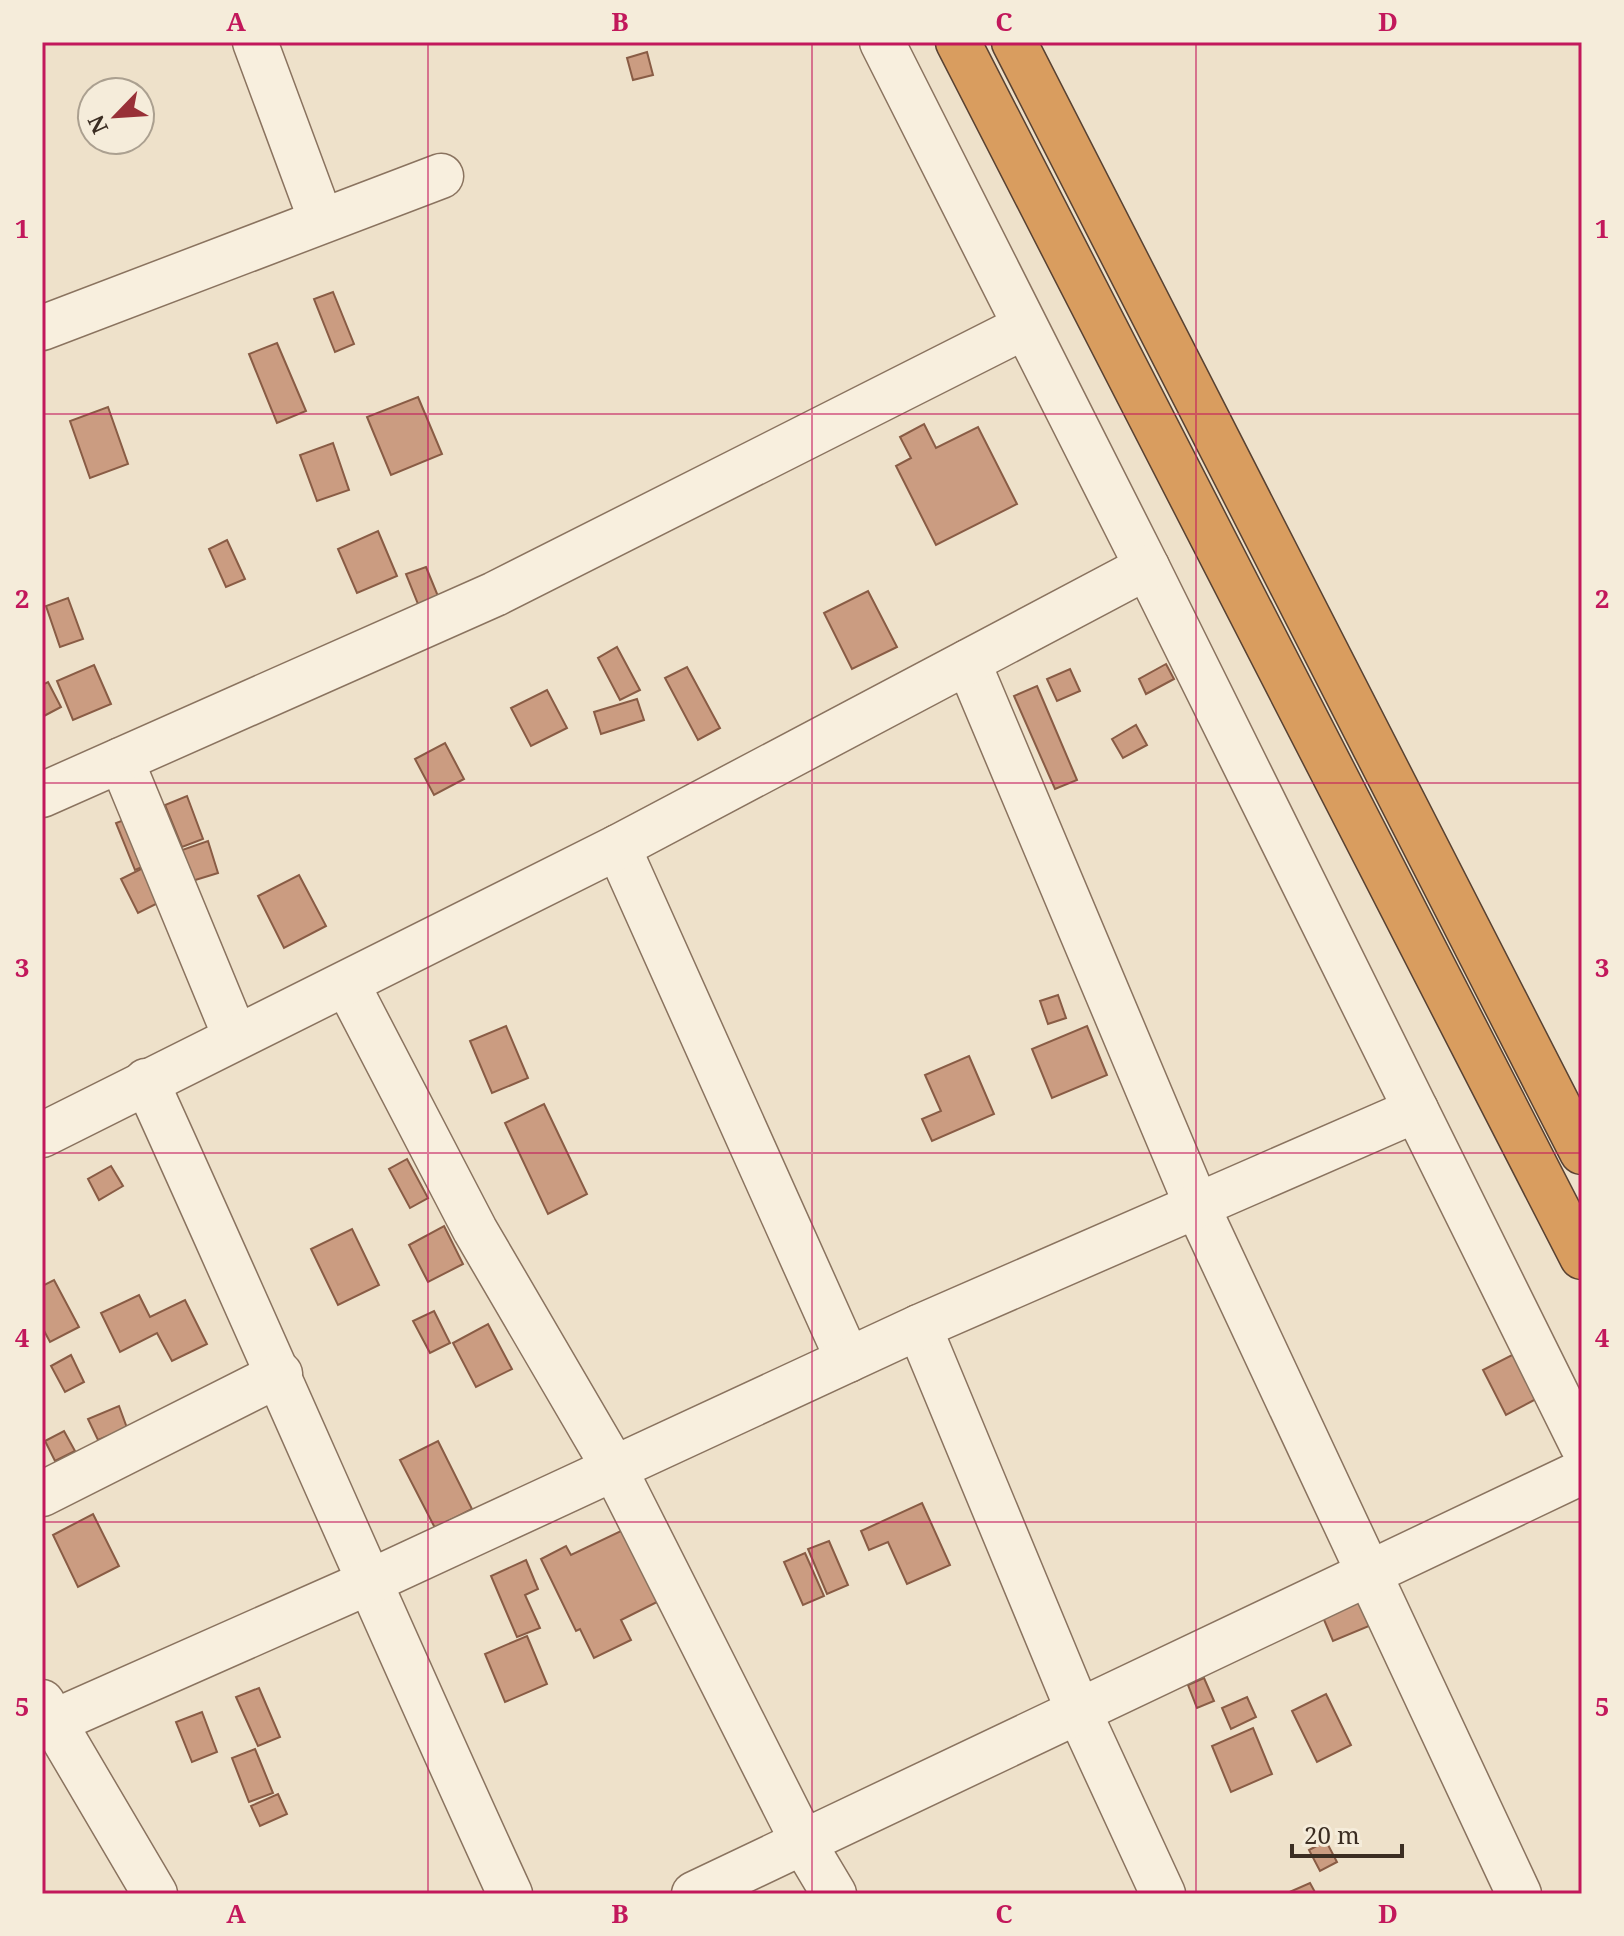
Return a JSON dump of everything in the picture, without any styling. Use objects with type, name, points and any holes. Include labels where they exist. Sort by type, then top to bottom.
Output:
[{"type":"highway","points":[[958,42],[1582,1257]]},
{"type":"highway","points":[[1014,42],[1582,1152]]},
{"type":"street","points":[[255,42],[321,220]]},
{"type":"street","points":[[882,42],[1147,567],[1582,1445]]},
{"type":"street","points":[[42,328],[441,176]]},
{"type":"street","points":[[42,795],[495,594],[1024,327]]},
{"type":"street","points":[[42,1135],[618,847],[1147,567]]},
{"type":"street","points":[[968,662],[1197,1206],[1519,1894]]},
{"type":"street","points":[[121,760],[235,1036]]},
{"type":"street","points":[[618,847],[848,1360]]},
{"type":"street","points":[[347,984],[475,1230],[614,1468],[803,1842],[834,1894]]},
{"type":"street","points":[[146,1081],[280,1374],[367,1583],[510,1894]]},
{"type":"street","points":[[155,1894],[45,1717],[367,1583],[919,1327],[1416,1110]]},
{"type":"street","points":[[919,1327],[1078,1710],[1163,1894]]},
{"type":"street","points":[[42,1494],[280,1374]]},
{"type":"street","points":[[694,1894],[1582,1472]]},
{"type":"building","points":[[647,52],[653,75],[633,80],[627,58]]},
{"type":"building","points":[[333,292],[354,344],[335,352],[314,299]]},
{"type":"building","points":[[277,343],[306,411],[277,423],[249,354]]},
{"type":"building","points":[[418,397],[442,454],[391,475],[367,417]]},
{"type":"building","points":[[108,407],[128,464],[90,478],[70,421]]},
{"type":"building","points":[[924,424],[936,448],[978,427],[1017,504],[936,545],[896,466],[911,458],[900,437]]},
{"type":"building","points":[[333,443],[349,490],[317,501],[300,455]]},
{"type":"building","points":[[378,531],[397,576],[357,593],[338,549]]},
{"type":"building","points":[[227,540],[245,579],[226,587],[209,549]]},
{"type":"building","points":[[426,567],[440,601],[420,609],[406,574]]},
{"type":"building","points":[[868,591],[897,647],[852,669],[824,613]]},
{"type":"building","points":[[68,598],[83,639],[60,647],[46,606]]},
{"type":"building","points":[[617,647],[640,690],[620,700],[598,658]]},
{"type":"building","points":[[1166,664],[1174,679],[1146,694],[1139,679]]},
{"type":"building","points":[[94,665],[111,704],[73,720],[57,681]]},
{"type":"building","points":[[687,667],[720,728],[698,740],[665,678]]},
{"type":"building","points":[[1070,669],[1080,691],[1057,701],[1047,679]]},
{"type":"building","points":[[48,682],[61,707],[42,717],[42,685]]},
{"type":"building","points":[[1037,686],[1077,780],[1055,789],[1014,696]]},
{"type":"building","points":[[547,690],[567,728],[531,746],[511,708]]},
{"type":"building","points":[[637,699],[644,720],[601,734],[594,712]]},
{"type":"building","points":[[1136,725],[1147,745],[1123,758],[1112,739]]},
{"type":"building","points":[[445,743],[464,779],[434,795],[415,759]]},
{"type":"building","points":[[187,796],[203,839],[182,847],[165,805]]},
{"type":"building","points":[[135,816],[154,862],[135,870],[116,823]]},
{"type":"building","points":[[208,841],[218,873],[192,881],[182,850]]},
{"type":"building","points":[[153,863],[170,897],[138,913],[121,879]]},
{"type":"building","points":[[299,875],[326,926],[284,948],[258,896]]},
{"type":"building","points":[[1058,995],[1066,1018],[1048,1024],[1040,1001]]},
{"type":"building","points":[[506,1026],[528,1078],[492,1093],[470,1041]]},
{"type":"building","points":[[1087,1026],[1107,1075],[1052,1098],[1032,1049]]},
{"type":"building","points":[[969,1056],[994,1114],[932,1141],[922,1119],[941,1111],[925,1075]]},
{"type":"building","points":[[544,1104],[587,1194],[548,1214],[505,1123]]},
{"type":"building","points":[[407,1159],[428,1198],[410,1208],[389,1169]]},
{"type":"building","points":[[111,1166],[123,1186],[99,1200],[88,1179]]},
{"type":"building","points":[[444,1226],[463,1264],[428,1282],[409,1245]]},
{"type":"building","points":[[352,1229],[379,1285],[338,1305],[311,1249]]},
{"type":"building","points":[[54,1280],[79,1327],[50,1342],[42,1327],[42,1286]]},
{"type":"building","points":[[139,1295],[150,1317],[185,1300],[207,1344],[172,1361],[157,1333],[120,1352],[101,1313]]},
{"type":"building","points":[[434,1311],[450,1343],[430,1353],[413,1321]]},
{"type":"building","points":[[488,1324],[512,1369],[476,1387],[453,1343]]},
{"type":"building","points":[[1514,1354],[1538,1398],[1506,1415],[1483,1370]]},
{"type":"building","points":[[71,1355],[84,1382],[65,1392],[51,1366]]},
{"type":"building","points":[[119,1406],[127,1428],[98,1440],[88,1419]]},
{"type":"building","points":[[64,1431],[75,1451],[55,1461],[45,1441]]},
{"type":"building","points":[[438,1441],[472,1509],[435,1528],[400,1460]]},
{"type":"building","points":[[922,1503],[950,1565],[907,1584],[888,1542],[869,1550],[861,1531]]},
{"type":"building","points":[[93,1514],[119,1566],[78,1587],[53,1535]]},
{"type":"building","points":[[623,1530],[659,1601],[621,1620],[631,1640],[594,1658],[580,1629],[576,1631],[541,1559],[566,1546],[571,1555]]},
{"type":"building","points":[[829,1541],[848,1585],[827,1594],[808,1549]]},
{"type":"building","points":[[805,1553],[824,1596],[803,1605],[784,1562]]},
{"type":"building","points":[[526,1560],[538,1589],[525,1595],[540,1628],[517,1637],[491,1576]]},
{"type":"building","points":[[1370,1595],[1381,1621],[1333,1641],[1322,1615]]},
{"type":"building","points":[[527,1636],[547,1684],[505,1702],[485,1654]]},
{"type":"building","points":[[1204,1678],[1214,1701],[1197,1708],[1188,1685]]},
{"type":"building","points":[[259,1688],[280,1737],[258,1746],[236,1697]]},
{"type":"building","points":[[1326,1694],[1351,1745],[1317,1762],[1292,1711]]},
{"type":"building","points":[[1247,1697],[1256,1717],[1231,1729],[1222,1708]]},
{"type":"building","points":[[202,1712],[217,1752],[192,1762],[176,1722]]},
{"type":"building","points":[[1253,1728],[1272,1774],[1231,1792],[1212,1746]]},
{"type":"building","points":[[255,1749],[273,1793],[249,1802],[232,1758]]},
{"type":"building","points":[[278,1794],[287,1814],[260,1826],[251,1806]]},
{"type":"building","points":[[1326,1841],[1337,1862],[1320,1871],[1309,1850]]},
{"type":"building","points":[[1310,1883],[1316,1894],[1285,1894]]}]
